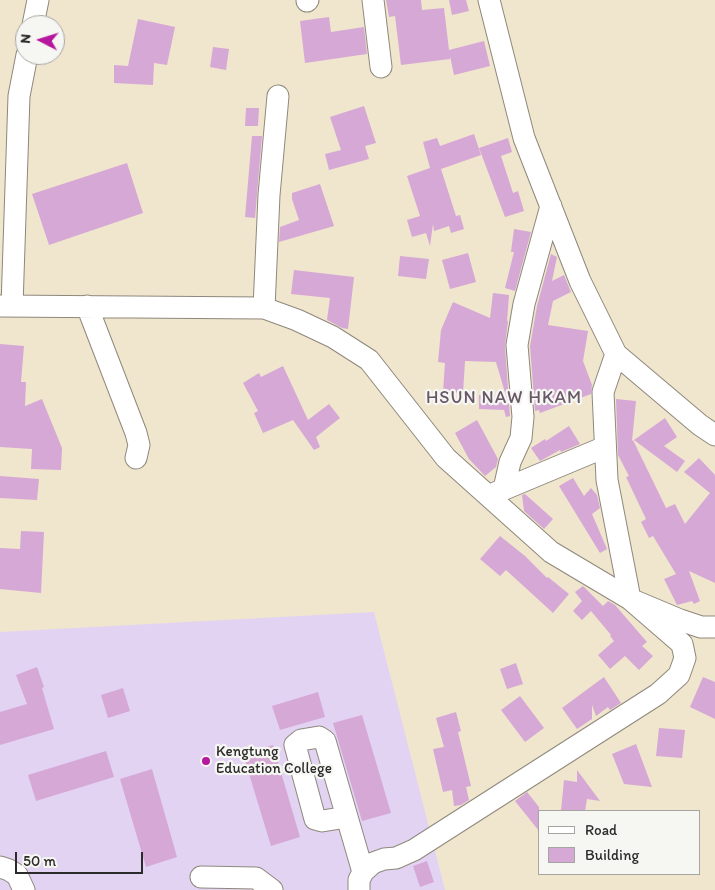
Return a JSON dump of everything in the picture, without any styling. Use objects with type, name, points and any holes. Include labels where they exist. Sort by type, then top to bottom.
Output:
[{"type":"street","points":[[35,15],[38,0]]},
{"type":"street","points":[[373,0],[381,67]]},
{"type":"street","points":[[489,0],[524,138],[580,281],[616,354],[700,425],[715,435]]},
{"type":"street","points":[[25,65],[20,96],[6,306],[264,308],[297,320],[333,337],[369,360],[446,458],[496,492],[550,552],[630,599],[702,627],[715,627]]},
{"type":"street","points":[[264,308],[269,196],[278,96]]},
{"type":"street","points":[[496,492],[521,438],[523,417],[517,345],[524,304],[550,206]]},
{"type":"street","points":[[87,306],[136,433],[139,445],[136,458]]},
{"type":"street","points":[[361,881],[373,863],[384,859],[396,858],[414,850],[658,694],[679,676],[685,658],[682,644],[630,599],[606,480],[603,392],[616,354]]},
{"type":"street","points":[[496,492],[605,447]]},
{"type":"street","points":[[347,817],[361,881]]},
{"type":"street","points":[[0,867],[10,870],[17,875],[24,890]]},
{"type":"street","points":[[201,877],[256,878],[272,890]]},
{"type":"shaded area","name":"Kengtung Education College","points":[[374,612],[445,890],[0,890],[0,632]]},
{"type":"building","points":[[386,0],[421,0],[422,10],[444,8],[449,50],[484,41],[490,66],[454,75],[450,56],[450,59],[401,65],[395,16],[389,17]]},
{"type":"building","points":[[449,0],[466,0],[469,11],[452,15]]},
{"type":"building","points":[[329,17],[331,32],[364,27],[367,54],[305,63],[300,21]]},
{"type":"building","points":[[138,19],[175,27],[167,65],[154,63],[153,85],[114,83],[114,65],[128,66]]},
{"type":"building","points":[[213,47],[229,49],[226,70],[210,67]]},
{"type":"building","points":[[364,106],[376,143],[365,146],[369,159],[329,170],[325,154],[341,150],[330,117]]},
{"type":"building","points":[[246,108],[259,108],[258,126],[245,126]]},
{"type":"building","points":[[474,134],[481,155],[441,169],[456,216],[460,215],[464,229],[451,233],[449,226],[434,231],[433,224],[430,246],[426,233],[412,237],[407,220],[420,216],[407,176],[430,168],[423,142],[437,138],[440,146]]},
{"type":"building","points":[[252,136],[262,136],[255,218],[245,217]]},
{"type":"building","points":[[508,138],[512,152],[501,156],[513,193],[518,191],[524,211],[505,217],[479,148]]},
{"type":"building","points":[[127,163],[143,213],[49,245],[32,194]]},
{"type":"building","points":[[320,184],[334,226],[279,242],[280,227],[299,220],[292,199],[292,193]]},
{"type":"building","points":[[514,229],[531,232],[515,291],[505,288],[514,252],[511,252]]},
{"type":"building","points":[[468,253],[476,282],[450,289],[442,260]]},
{"type":"building","points":[[551,254],[557,257],[552,281],[564,275],[571,292],[553,301],[548,325],[588,331],[583,361],[592,385],[591,394],[540,413],[539,410],[535,411],[530,346],[537,306]]},
{"type":"building","points":[[400,256],[429,259],[426,279],[398,276]]},
{"type":"building","points":[[294,270],[354,277],[348,329],[327,320],[330,298],[291,294]]},
{"type":"building","points":[[493,293],[509,295],[505,346],[510,416],[506,417],[504,410],[479,409],[479,395],[506,396],[496,362],[465,361],[463,393],[443,392],[445,363],[438,362],[441,330],[453,302],[490,318]]},
{"type":"building","points":[[0,344],[24,346],[21,382],[26,382],[25,406],[42,399],[62,448],[61,470],[31,469],[32,449],[0,447]]},
{"type":"building","points":[[283,366],[308,420],[329,404],[340,418],[316,437],[320,447],[314,450],[293,420],[263,433],[254,413],[258,411],[243,383],[259,373],[261,377]]},
{"type":"building","points":[[616,399],[636,401],[632,441],[666,508],[675,504],[685,524],[710,493],[684,472],[699,458],[715,475],[715,583],[689,571],[700,601],[694,604],[692,601],[677,605],[664,579],[676,574],[653,536],[649,538],[641,522],[646,519],[626,477],[629,476],[618,455]]},
{"type":"building","points":[[665,418],[677,437],[664,446],[685,461],[677,472],[634,440]]},
{"type":"building","points":[[477,420],[498,459],[496,467],[485,476],[469,459],[455,433]]},
{"type":"building","points":[[569,426],[580,444],[561,452],[560,450],[540,461],[531,448]]},
{"type":"building","points":[[0,476],[39,479],[37,500],[0,498]]},
{"type":"building","points":[[573,478],[584,496],[591,488],[597,495],[600,508],[592,514],[607,549],[600,553],[559,486]]},
{"type":"building","points":[[525,494],[553,519],[544,529],[524,511],[522,495]]},
{"type":"building","points":[[21,531],[44,532],[41,593],[0,589],[0,548],[20,549]]},
{"type":"building","points":[[500,536],[525,556],[547,578],[569,594],[553,613],[506,570],[500,576],[480,559]]},
{"type":"building","points":[[583,586],[603,606],[608,601],[615,605],[647,642],[642,646],[653,656],[639,670],[625,656],[610,669],[598,655],[614,641],[591,611],[582,620],[573,611],[582,601],[575,592]]},
{"type":"building","points":[[516,663],[523,684],[507,689],[500,669]]},
{"type":"building","points":[[37,667],[54,729],[0,745],[0,712],[27,704],[16,675]]},
{"type":"building","points":[[604,677],[621,703],[610,710],[608,707],[596,716],[592,705],[592,719],[577,729],[562,708]]},
{"type":"building","points":[[703,677],[715,682],[715,719],[690,707]]},
{"type":"building","points":[[123,688],[130,711],[108,718],[101,695]]},
{"type":"building","points":[[318,692],[325,717],[280,730],[272,706]]},
{"type":"building","points":[[520,696],[544,728],[525,742],[501,710]]},
{"type":"building","points":[[456,712],[461,731],[458,732],[471,786],[466,787],[469,800],[461,805],[454,806],[452,790],[443,792],[433,749],[444,747],[436,718]]},
{"type":"building","points":[[362,715],[391,813],[362,821],[333,723]]},
{"type":"building","points":[[659,728],[685,730],[682,758],[656,756]]},
{"type":"building","points":[[636,744],[652,787],[624,784],[612,754]]},
{"type":"building","points":[[273,745],[300,837],[271,846],[243,754]]},
{"type":"building","points":[[106,751],[114,777],[36,801],[28,775]]},
{"type":"building","points":[[152,769],[177,857],[146,867],[120,779]]},
{"type":"building","points":[[577,770],[600,801],[587,799],[585,810],[561,810],[564,780],[577,782]]},
{"type":"building","points":[[527,792],[539,807],[538,830],[515,801]]},
{"type":"building","points":[[427,861],[434,882],[420,887],[413,866]]},
{"type":"place","name":"Kengtung Education College","points":[[206,761]]},
{"type":"district","name":"HSUN NAW HKAM","points":[[504,398]]}]
